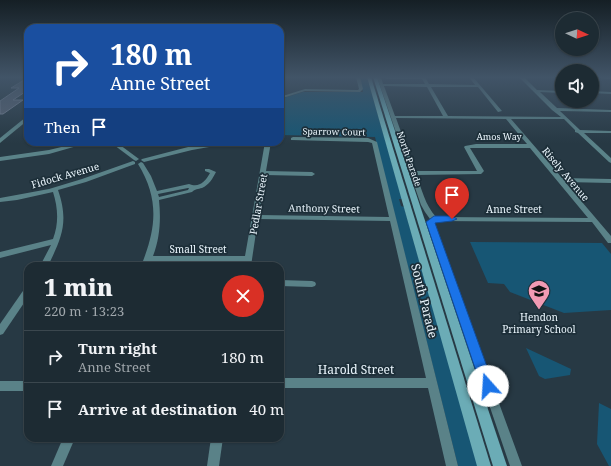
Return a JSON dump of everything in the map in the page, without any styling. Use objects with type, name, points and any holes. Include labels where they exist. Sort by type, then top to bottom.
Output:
[{"type":"main road","points":[[375,99],[484,466]]},
{"type":"main road","points":[[383,99],[432,240],[500,466]]},
{"type":"street","name":"North Parade","points":[[387,99],[427,211],[434,219],[431,222],[432,240],[493,400],[516,466]]},
{"type":"street","points":[[435,99],[446,117]]},
{"type":"street","points":[[489,99],[500,111]]},
{"type":"street","points":[[543,99],[611,162]]},
{"type":"street","points":[[554,109],[611,111]]},
{"type":"street","points":[[394,117],[564,118]]},
{"type":"street","name":"Risely Avenue","points":[[508,118],[611,241]]},
{"type":"street","points":[[0,141],[24,120]]},
{"type":"street","points":[[577,130],[611,132]]},
{"type":"street","name":"Sparrow Court","points":[[293,139],[368,140],[374,142]]},
{"type":"street","name":"South Parade","points":[[374,142],[452,466]]},
{"type":"street","points":[[0,159],[49,152],[72,146]]},
{"type":"street","points":[[117,146],[138,162],[150,178],[156,196],[157,227],[147,262]]},
{"type":"street","name":"Fidock Avenue","points":[[0,200],[55,189],[138,162],[194,146]]},
{"type":"street","name":"Pedlar Street","points":[[247,262],[267,146]]},
{"type":"street","name":"Amos Way","points":[[414,173],[479,173],[481,170],[467,147],[532,146]]},
{"type":"street","points":[[156,196],[189,186],[193,188],[201,187],[207,182],[213,172],[207,170]]},
{"type":"street","points":[[263,173],[312,174]]},
{"type":"street","points":[[559,180],[611,181]]},
{"type":"street","points":[[46,262],[56,241],[61,222],[61,205],[55,189]]},
{"type":"street","name":"Anthony Street","points":[[256,217],[392,219]]},
{"type":"street","name":"Anne Street","points":[[434,219],[593,220]]},
{"type":"street","points":[[0,255],[56,241]]},
{"type":"street","points":[[284,283],[312,284]]},
{"type":"street","points":[[0,331],[24,296]]},
{"type":"street","name":"Harold Street","points":[[284,383],[432,383]]},
{"type":"street","points":[[0,386],[24,386]]},
{"type":"street","points":[[483,410],[493,400]]},
{"type":"street","points":[[57,466],[67,442]]},
{"type":"street","points":[[212,466],[216,442]]},
{"type":"shaded area","points":[[284,99],[373,99],[402,199],[399,199],[401,206],[404,207],[478,466],[458,466],[375,137],[284,135]]},
{"type":"shaded area","points":[[470,242],[602,243],[611,254],[611,310],[564,313],[510,292],[504,284],[488,283]]},
{"type":"shaded area","points":[[526,348],[571,369],[570,375],[545,379],[539,376]]},
{"type":"shaded area","points":[[599,403],[611,409],[611,466],[609,466],[597,444]]},
{"type":"building","points":[[3,99],[23,100],[3,114],[0,114],[0,101]]},
{"type":"place","name":"Hendon Primary School","points":[[539,310]]},
{"type":"route","points":[[452,219],[434,219],[431,222],[432,228],[488,386]]}]
